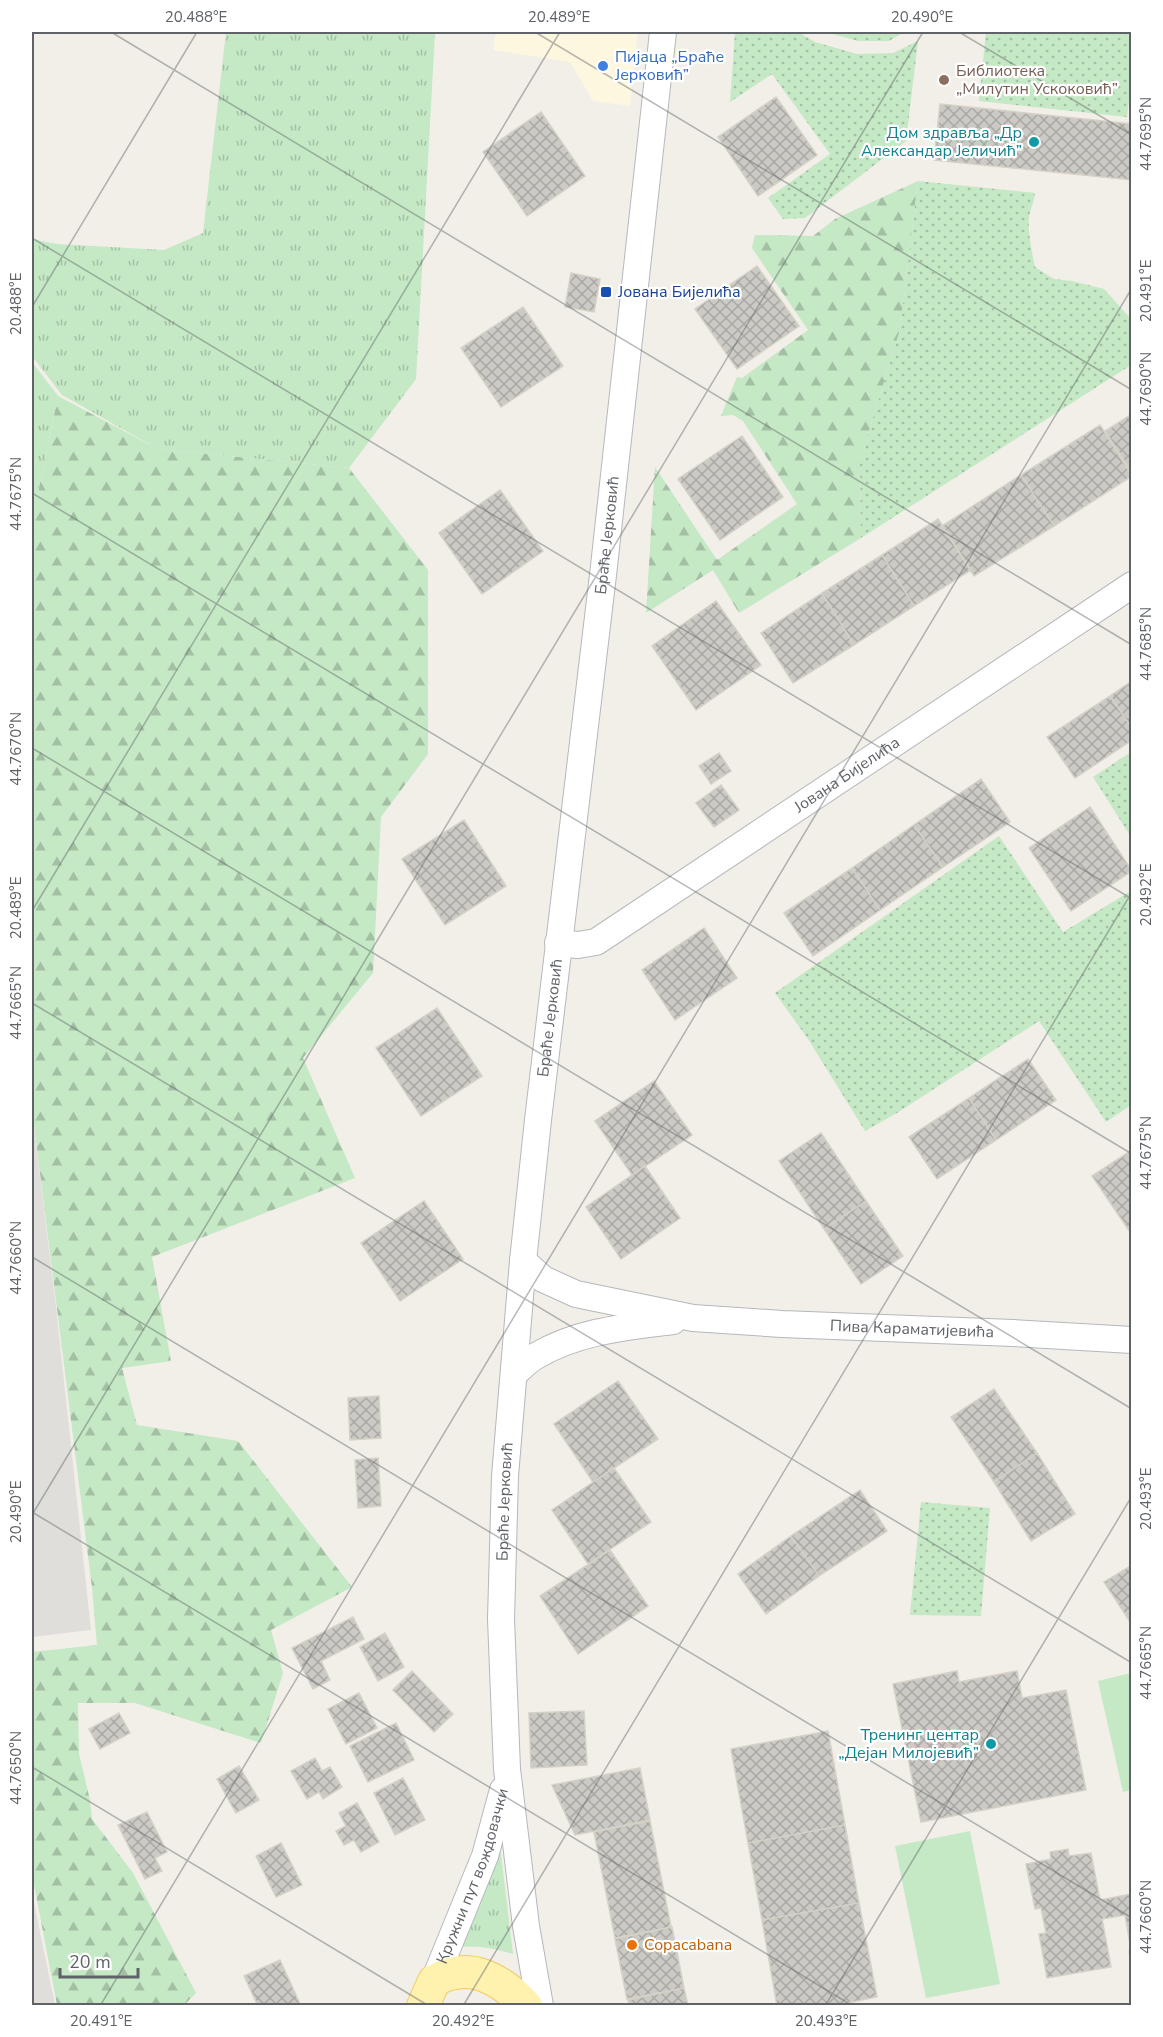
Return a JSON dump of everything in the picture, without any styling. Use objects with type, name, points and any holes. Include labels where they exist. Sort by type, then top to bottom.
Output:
[{"type":"main road","name":"Кружни пут вождовачки","points":[[428,1993],[450,1973],[477,1972],[506,1986],[526,2006]]},
{"type":"street","name":"Браће Јерковић","points":[[540,2006],[526,1926],[507,1769],[501,1609],[505,1476],[523,1261],[663,32]]},
{"type":"street","name":"Јована Бијелића","points":[[558,943],[578,945],[596,942],[1131,585]]},
{"type":"street","name":"Пива Караматијевића","points":[[523,1261],[543,1279],[576,1294],[693,1318],[1131,1340]]},
{"type":"street","name":"Пива Караматијевића","points":[[514,1374],[535,1356],[598,1331],[693,1318]]},
{"type":"street","name":"Кружни пут вождовачки","points":[[428,1993],[485,1857],[498,1814],[507,1769]]},
{"type":"shaded area","name":"Пијаца „Браће Јерковић”","points":[[496,32],[638,32],[630,106],[593,101],[570,62],[493,50]]},
{"type":"shaded area","points":[[32,1110],[91,1630],[32,1637]]},
{"type":"shaded area","points":[[32,1893],[55,2005],[32,2005]]},
{"type":"green space","points":[[226,32],[435,32],[416,379],[349,468],[158,449],[62,395],[32,356],[32,239],[57,244],[164,250],[203,233]]},
{"type":"green space","points":[[735,32],[798,32],[815,42],[857,54],[893,53],[918,41],[906,141],[805,218],[783,219],[768,198],[830,154],[772,74],[730,102]]},
{"type":"green space","points":[[826,32],[904,32],[889,41],[858,41]]},
{"type":"green space","points":[[986,32],[1131,32],[1132,76],[1127,117],[979,101]]},
{"type":"green space","points":[[918,181],[900,330],[860,461],[861,538],[739,613],[713,570],[646,613],[655,467],[717,560],[797,504],[743,421],[733,415],[721,416],[737,377],[742,378],[808,330],[752,248],[755,235],[813,236],[835,219]]},
{"type":"green space","points":[[918,181],[1035,193],[1029,225],[1035,267],[1054,279],[1104,289],[1131,319],[1131,365],[861,538],[860,461],[900,330]]},
{"type":"green space","points":[[32,362],[58,396],[32,522]]},
{"type":"green space","points":[[58,396],[158,449],[349,468],[428,570],[428,754],[381,817],[373,973],[303,1058],[355,1178],[152,1257],[171,1361],[122,1368],[137,1425],[238,1441],[352,1587],[271,1630],[283,1673],[261,1743],[135,1703],[78,1703],[79,1754],[92,1819],[133,1873],[196,1993],[184,2005],[57,2005],[32,1874],[32,1652],[97,1645],[92,1588],[32,1109],[32,522]]},
{"type":"green space","points":[[1131,752],[1131,837],[1093,777]]},
{"type":"green space","points":[[999,836],[1063,932],[1131,891],[1131,1105],[1106,1122],[1039,1021],[897,1113],[865,1131],[808,1039],[775,993]]},
{"type":"green space","points":[[921,1502],[990,1508],[981,1616],[910,1615]]},
{"type":"green space","points":[[1131,1673],[1131,1790],[1123,1792],[1098,1681]]},
{"type":"green space","points":[[970,1831],[1000,1984],[926,1998],[895,1846]]},
{"type":"green space","points":[[499,1838],[513,1954],[481,1947],[461,1947]]},
{"type":"building","points":[[776,97],[817,155],[758,196],[718,137]]},
{"type":"building","name":"Дом здравља „Др Александар Јеличић”","points":[[940,104],[1132,124],[1132,180],[934,160]]},
{"type":"building","points":[[541,112],[585,176],[527,216],[483,152]]},
{"type":"building","points":[[757,266],[799,326],[737,369],[695,309]]},
{"type":"building","points":[[571,273],[600,279],[594,312],[565,307]]},
{"type":"building","points":[[523,307],[563,366],[501,407],[461,348]]},
{"type":"building","points":[[1132,414],[1132,473],[1105,431]]},
{"type":"building","points":[[1100,425],[1132,476],[1054,526],[1021,475]]},
{"type":"building","points":[[742,436],[783,497],[720,540],[678,479]]},
{"type":"building","points":[[1021,475],[1054,526],[974,576],[942,526]]},
{"type":"building","points":[[500,490],[543,551],[482,594],[439,533]]},
{"type":"building","points":[[938,519],[971,570],[914,606],[882,555]]},
{"type":"building","points":[[882,555],[914,606],[854,645],[822,593]]},
{"type":"building","points":[[822,593],[854,645],[793,683],[761,633]]},
{"type":"building","points":[[716,601],[761,665],[696,710],[652,646]]},
{"type":"building","points":[[1132,681],[1132,728],[1110,696]]},
{"type":"building","points":[[1110,696],[1132,728],[1132,740],[1075,778],[1047,737]]},
{"type":"building","points":[[719,753],[731,771],[711,784],[699,766]]},
{"type":"building","points":[[981,779],[1010,822],[943,867],[914,825]]},
{"type":"building","points":[[721,785],[739,810],[714,827],[696,803]]},
{"type":"building","points":[[1090,807],[1132,871],[1071,911],[1029,848]]},
{"type":"building","points":[[464,820],[506,886],[445,925],[402,859]]},
{"type":"building","points":[[914,825],[943,867],[880,910],[852,868]]},
{"type":"building","points":[[852,868],[880,910],[813,956],[784,913]]},
{"type":"building","points":[[704,928],[737,978],[675,1020],[642,970]]},
{"type":"building","points":[[437,1008],[482,1076],[421,1116],[376,1048]]},
{"type":"building","points":[[1028,1059],[1056,1100],[996,1140],[969,1098]]},
{"type":"building","points":[[654,1081],[692,1135],[632,1175],[595,1121]]},
{"type":"building","points":[[969,1098],[996,1140],[937,1179],[909,1137]]},
{"type":"building","points":[[821,1133],[866,1201],[824,1229],[779,1161]]},
{"type":"building","points":[[1132,1150],[1132,1235],[1092,1176]]},
{"type":"building","points":[[645,1166],[680,1218],[621,1259],[586,1207]]},
{"type":"building","points":[[424,1201],[463,1259],[400,1301],[361,1243]]},
{"type":"building","points":[[866,1201],[903,1256],[861,1284],[824,1229]]},
{"type":"building","points":[[618,1381],[658,1439],[593,1482],[554,1424]]},
{"type":"building","points":[[994,1389],[1037,1453],[994,1482],[951,1417]]},
{"type":"building","points":[[379,1396],[381,1438],[350,1440],[348,1398]]},
{"type":"building","points":[[1037,1453],[1075,1514],[1031,1541],[994,1482]]},
{"type":"building","points":[[378,1458],[381,1506],[358,1508],[355,1460]]},
{"type":"building","points":[[614,1468],[651,1522],[588,1564],[552,1510]]},
{"type":"building","points":[[860,1490],[887,1531],[819,1576],[791,1536]]},
{"type":"building","points":[[791,1536],[819,1576],[766,1614],[738,1574]]},
{"type":"building","points":[[610,1550],[648,1606],[578,1654],[540,1596]]},
{"type":"building","points":[[1132,1565],[1132,1625],[1104,1582]]},
{"type":"building","points":[[353,1617],[364,1639],[321,1661],[330,1680],[313,1689],[292,1648]]},
{"type":"building","points":[[385,1633],[404,1667],[378,1681],[360,1647]]},
{"type":"building","points":[[412,1671],[453,1714],[434,1732],[393,1690]]},
{"type":"building","name":"Тренинг центар „Дејан Милојевић”","points":[[957,1671],[959,1682],[1017,1671],[1022,1698],[1066,1690],[1086,1790],[921,1822],[893,1684]]},
{"type":"building","points":[[359,1693],[377,1728],[346,1744],[328,1709]]},
{"type":"building","points":[[584,1711],[587,1765],[531,1768],[529,1713]]},
{"type":"building","points":[[119,1713],[130,1733],[100,1749],[89,1729]]},
{"type":"building","points":[[396,1723],[414,1760],[368,1782],[350,1746]]},
{"type":"building","points":[[828,1731],[845,1825],[748,1843],[731,1749]]},
{"type":"building","points":[[315,1758],[322,1771],[330,1767],[342,1787],[323,1799],[319,1792],[307,1799],[291,1771]]},
{"type":"building","points":[[239,1766],[259,1800],[236,1813],[217,1779]]},
{"type":"building","points":[[640,1768],[650,1820],[575,1835],[552,1785]]},
{"type":"building","points":[[403,1778],[425,1820],[395,1835],[374,1793]]},
{"type":"building","points":[[357,1803],[379,1842],[361,1852],[354,1840],[344,1845],[336,1831],[346,1826],[339,1813]]},
{"type":"building","points":[[147,1812],[167,1852],[155,1858],[162,1871],[145,1879],[118,1825]]},
{"type":"building","points":[[650,1821],[671,1927],[615,1938],[594,1832]]},
{"type":"building","points":[[845,1825],[859,1903],[762,1920],[748,1843]]},
{"type":"building","points":[[281,1843],[302,1885],[276,1897],[256,1856]]},
{"type":"building","points":[[1068,1849],[1069,1856],[1091,1853],[1100,1900],[1132,1894],[1132,1954],[1129,1952],[1131,1949],[1125,1915],[1102,1919],[1111,1967],[1047,1978],[1039,1934],[1046,1933],[1041,1908],[1035,1909],[1026,1864],[1051,1859],[1050,1852]]},
{"type":"building","points":[[859,1903],[877,1997],[832,2006],[777,2006],[762,1920]]},
{"type":"building","points":[[672,1927],[684,1988],[627,1999],[615,1939]]},
{"type":"building","points":[[280,1960],[301,2006],[258,2006],[244,1976]]},
{"type":"building","points":[[684,1988],[688,2006],[630,2006],[628,2000]]},
{"type":"place","name":"Пијаца „Браће Јерковић”","points":[[603,66]]},
{"type":"place","name":"Библиотека „Милутин Ускоковић”","points":[[944,80]]},
{"type":"place","name":"Дом здравља „Др Александар Јеличић”","points":[[1034,142]]},
{"type":"place","name":"Јована Бијелића","points":[[606,292]]},
{"type":"place","name":"Тренинг центар „Дејан Милојевић”","points":[[991,1744]]},
{"type":"place","name":"Copacabana","points":[[632,1945]]}]
